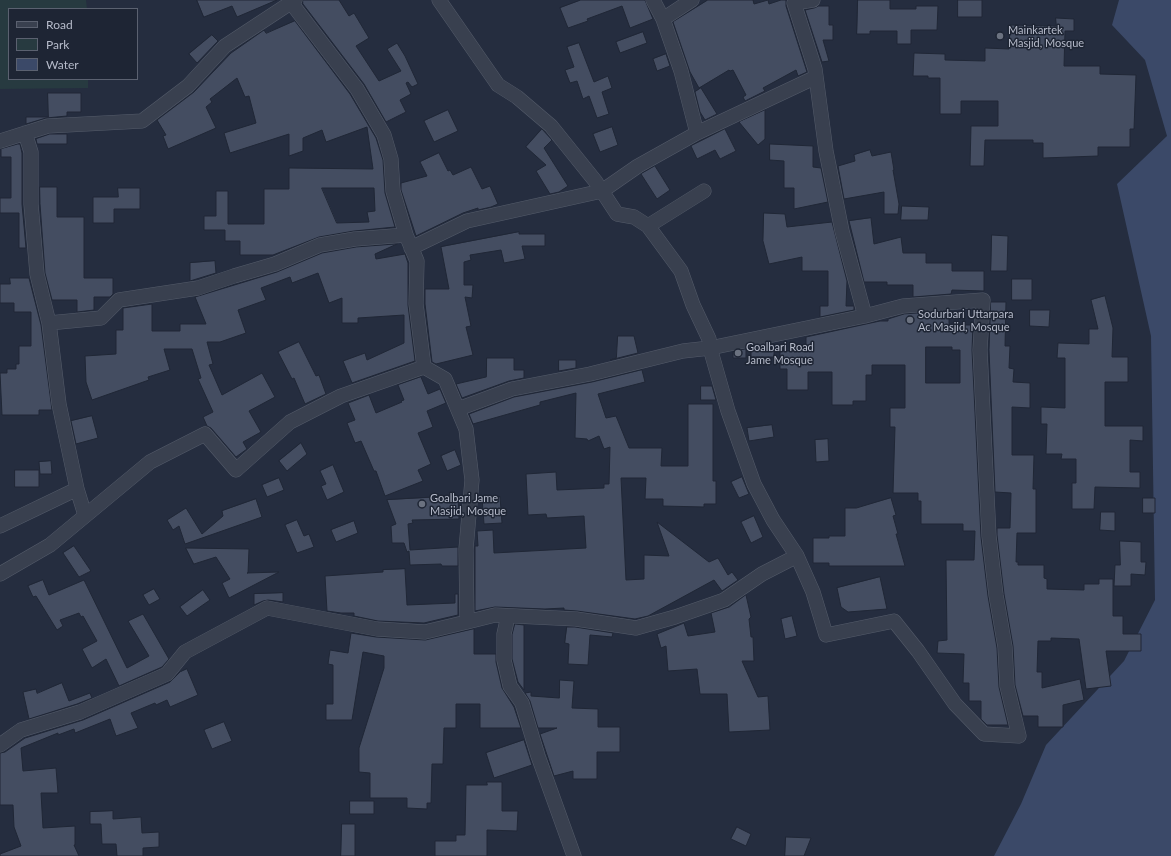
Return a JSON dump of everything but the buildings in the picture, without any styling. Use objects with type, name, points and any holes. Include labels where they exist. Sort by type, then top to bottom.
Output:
[{"type":"street","points":[[439,0],[498,85],[517,97],[551,126],[572,150],[602,190],[617,214],[634,216],[648,226],[681,271],[693,305],[709,339],[710,348],[728,411],[754,484],[773,520],[797,556],[813,592],[826,636],[894,621],[918,650],[955,704],[984,734],[1019,736],[1007,686],[1005,647],[988,536],[980,350],[983,300],[903,306],[865,316],[710,348],[683,351],[590,374],[512,389],[458,409]]},
{"type":"street","points":[[653,0],[663,19],[681,71],[697,133]]},
{"type":"street","points":[[663,19],[692,0]]},
{"type":"street","points":[[814,0],[794,3],[815,69],[826,151],[842,231],[865,316]]},
{"type":"street","points":[[0,141],[48,126],[142,121],[188,86],[225,46],[291,1],[357,89],[384,135],[391,159],[392,191],[417,262],[416,304],[424,367]]},
{"type":"street","points":[[49,323],[101,318],[119,300],[198,288],[275,264],[320,245],[356,239],[409,242],[467,221],[602,190],[638,166],[697,133],[816,78]]},
{"type":"street","points":[[25,133],[31,152],[31,204],[37,274],[49,323],[59,404],[77,489],[86,515]]},
{"type":"street","points":[[648,226],[704,191]]},
{"type":"street","points":[[424,367],[445,380],[466,429],[472,480],[466,549],[467,622]]},
{"type":"street","points":[[0,574],[50,545],[150,462],[205,434],[236,470],[290,422],[341,396],[424,367]]},
{"type":"street","points":[[0,526],[77,489]]},
{"type":"street","points":[[0,745],[21,730],[80,712],[167,674],[185,652],[268,608],[376,630],[425,632],[495,616],[576,619],[636,628],[675,617],[724,600],[762,574],[797,556]]},
{"type":"street","points":[[508,616],[504,634],[504,660],[510,686],[522,703],[538,756],[574,856]]},
{"type":"green space","points":[[0,0],[86,0],[87,8],[8,8],[8,80],[88,80],[88,88],[0,89]]},
{"type":"water","points":[[1119,0],[1171,0],[1171,856],[994,856],[1021,804],[1046,745],[1124,661],[1155,600],[1151,336],[1117,184],[1167,136],[1145,60],[1112,25]]},
{"type":"place","name":"Mainkartek Masjid, Mosque","points":[[1000,36]]},
{"type":"place","name":"Sodurbari Uttarpara Ac Masjid, Mosque","points":[[910,320]]},
{"type":"place","name":"Goalbari Road Jame Mosque","points":[[738,353]]},
{"type":"place","name":"Goalbari Jame Masjid, Mosque","points":[[422,504]]}]
